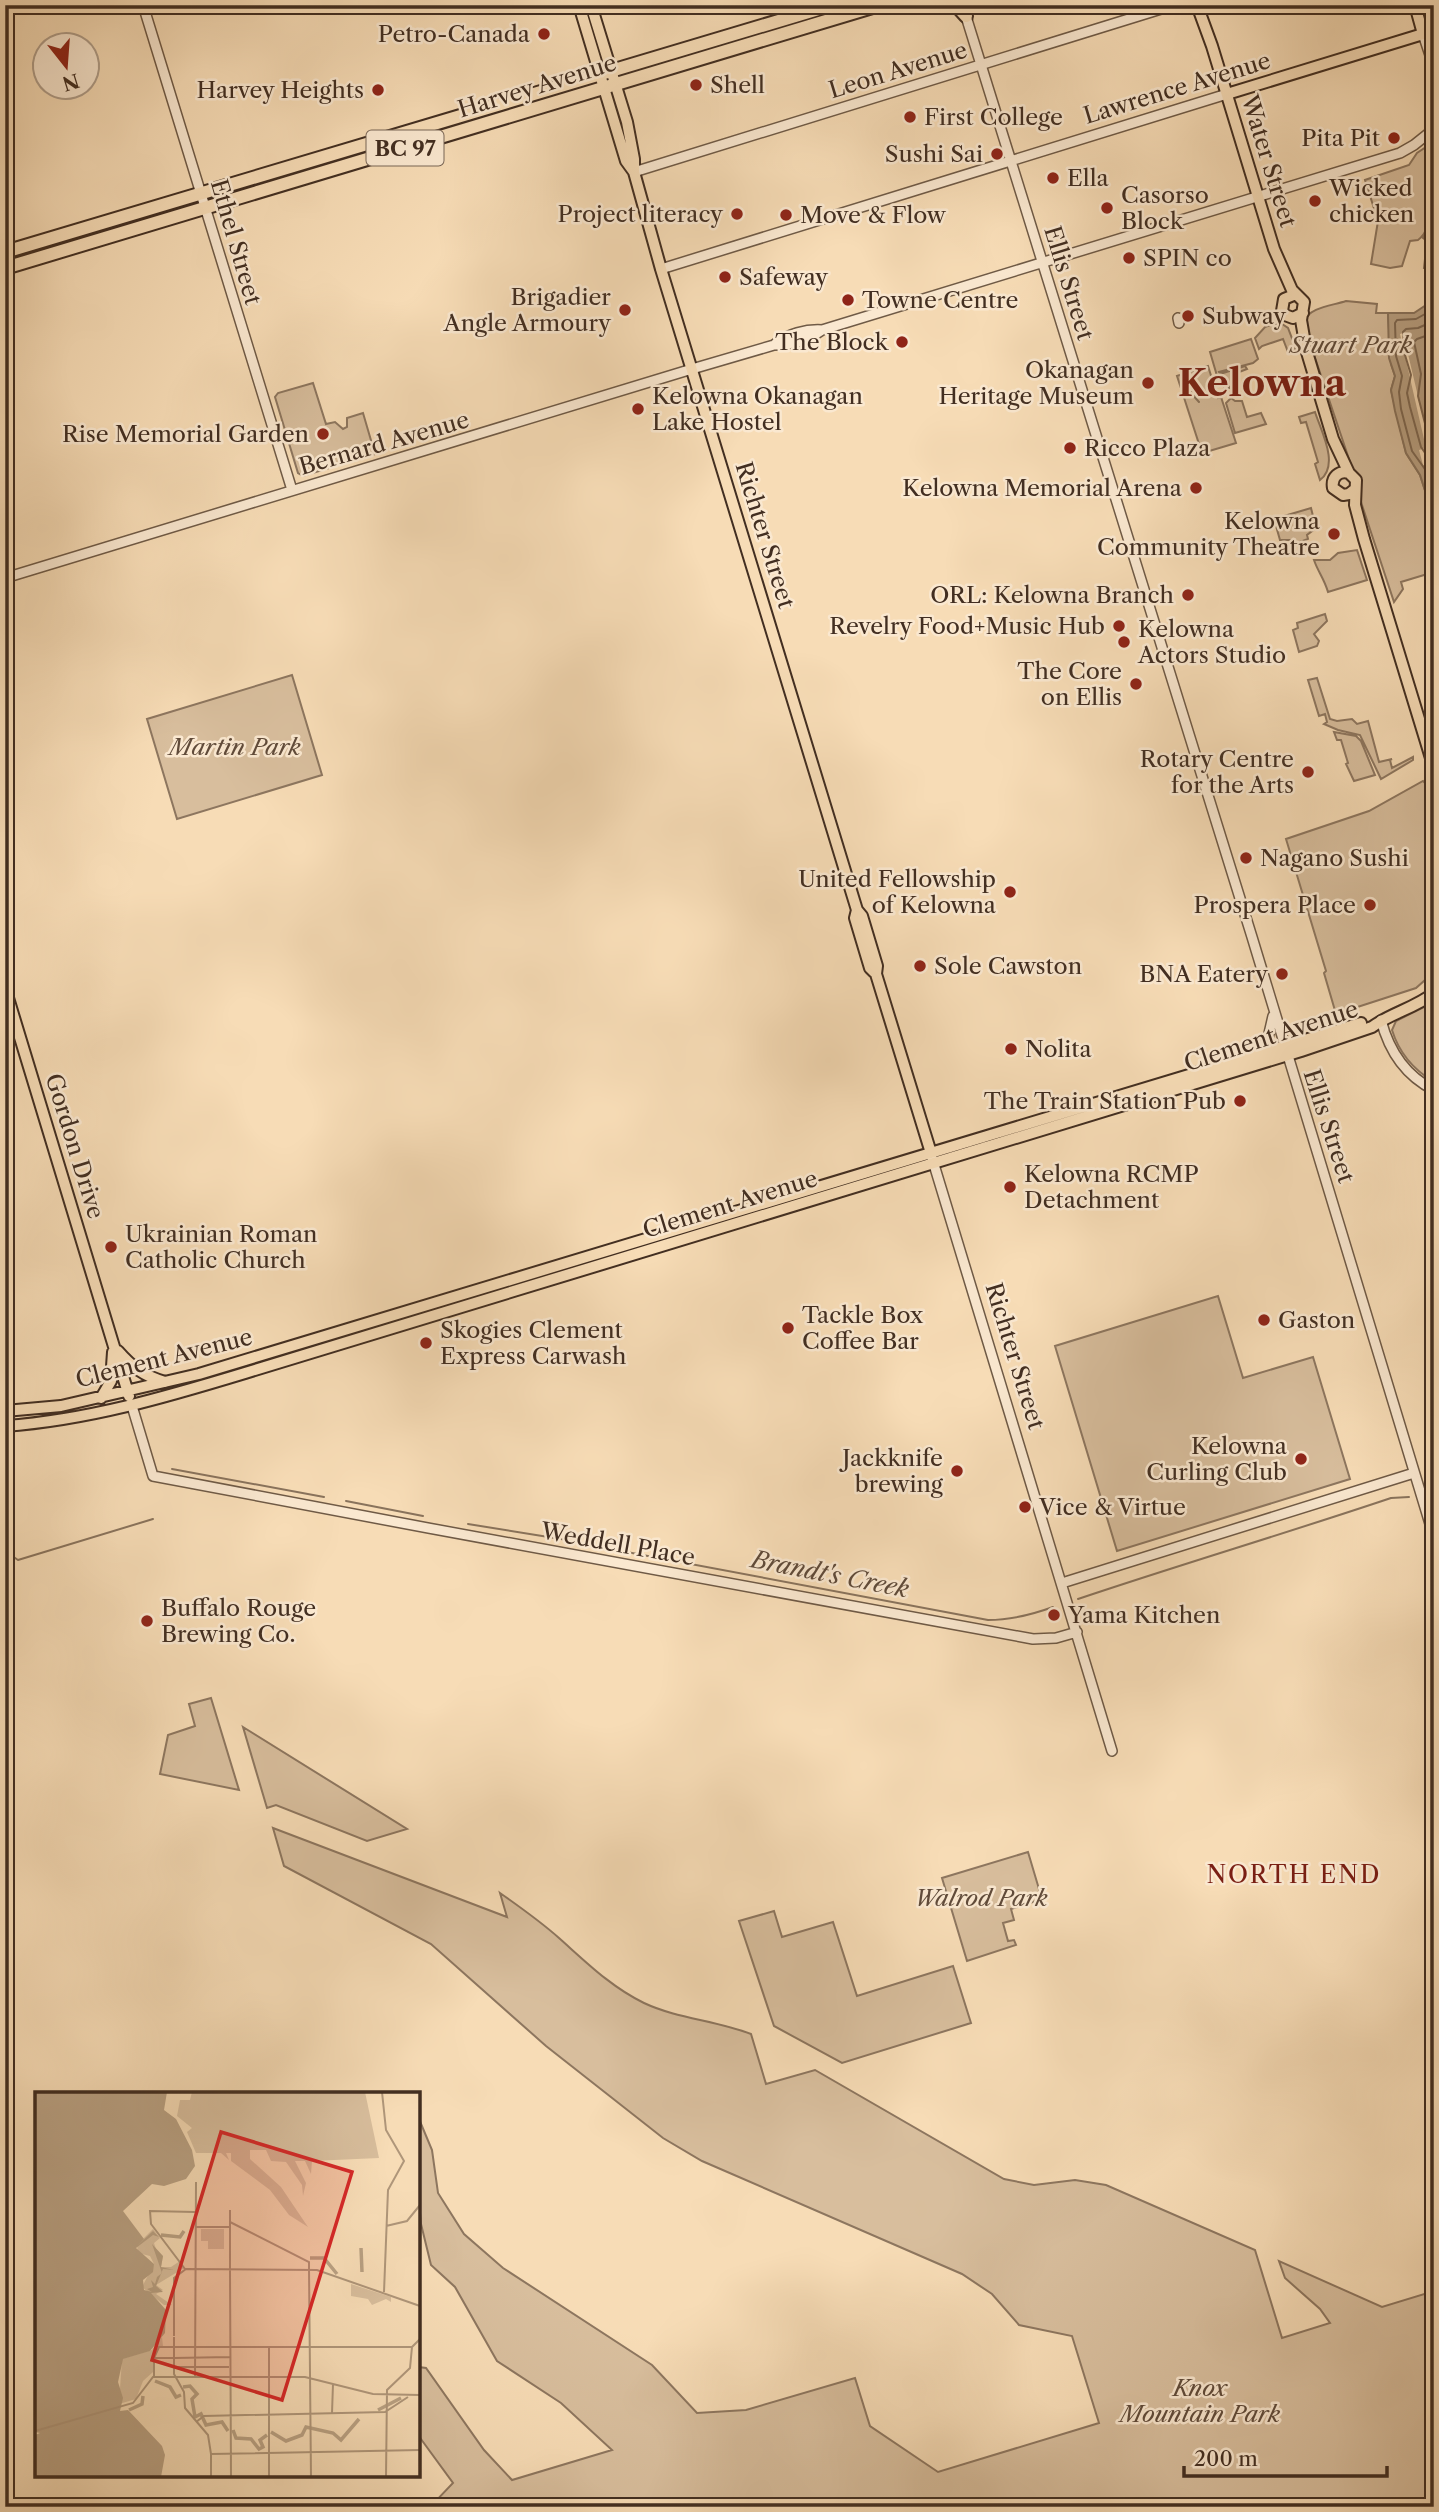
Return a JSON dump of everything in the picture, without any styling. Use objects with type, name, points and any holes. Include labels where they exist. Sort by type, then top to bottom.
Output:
[{"type":"highway","name":"Harvey Avenue","points":[[608,79],[832,5]]},
{"type":"highway","name":"Harvey Avenue","points":[[5,252],[204,200],[608,79],[880,5]]},
{"type":"highway","points":[[956,5],[964,11]]},
{"type":"highway","name":"Harvey Avenue","points":[[5,268],[204,200]]},
{"type":"main road","name":"Richter Street","points":[[579,5],[608,79]]},
{"type":"main road","name":"Richter Street","points":[[591,5],[626,161],[634,172],[661,269],[857,910],[862,916],[877,966],[876,974],[932,1158]]},
{"type":"main road","name":"Water Street","points":[[1197,5],[1274,249],[1284,299]]},
{"type":"main road","points":[[1415,5],[1423,34]]},
{"type":"main road","name":"Lawrence Avenue","points":[[1227,94],[1423,34]]},
{"type":"main road","name":"Water Street","points":[[1274,249],[1296,295]]},
{"type":"main road","points":[[1306,349],[1283,311],[1284,299],[1296,295],[1304,302],[1301,320],[1306,349],[1333,439],[1349,473],[1356,480],[1355,505],[1364,539],[1434,768]]},
{"type":"main road","points":[[1289,317],[1297,317],[1303,313]]},
{"type":"main road","points":[[1333,439],[1336,475],[1333,488],[1343,495],[1364,539]]},
{"type":"main road","points":[[1336,475],[1349,473]]},
{"type":"main road","points":[[1343,495],[1354,490]]},
{"type":"main road","name":"Gordon Drive","points":[[5,988],[132,1406]]},
{"type":"main road","points":[[1381,1020],[1418,1005],[1434,993]]},
{"type":"main road","name":"Clement Avenue","points":[[5,1411],[61,1406],[168,1382],[932,1158],[1285,1051],[1370,1021],[1381,1020]]},
{"type":"main road","name":"Clement Avenue","points":[[5,1426],[47,1423],[132,1406],[245,1373],[1255,1055],[1285,1051]]},
{"type":"main road","name":"Clement Avenue","points":[[245,1373],[280,1356],[325,1341],[331,1335]]},
{"type":"main road","points":[[114,1346],[136,1369],[148,1377],[168,1382]]},
{"type":"main road","points":[[101,1398],[111,1381],[114,1346]]},
{"type":"street","name":"Ethel Street","points":[[143,5],[292,490]]},
{"type":"street","name":"Leon Avenue","points":[[634,172],[1174,5]]},
{"type":"street","name":"Ellis Street","points":[[964,11],[1335,1206],[1434,1537]]},
{"type":"street","points":[[1423,34],[1434,67]]},
{"type":"street","name":"Lawrence Avenue","points":[[661,269],[1227,94]]},
{"type":"street","name":"Bernard Avenue","points":[[5,578],[774,345],[783,338],[799,333],[822,330],[1400,153],[1434,129]]},
{"type":"street","points":[[1255,1055],[1262,1050],[1268,1038],[1273,1010]]},
{"type":"street","points":[[1381,1020],[1385,1035],[1399,1061],[1420,1083],[1434,1090]]},
{"type":"street","name":"Richter Street","points":[[932,1158],[1112,1751]]},
{"type":"street","name":"Gordon Drive","points":[[132,1406],[153,1476]]},
{"type":"street","points":[[1062,1583],[1414,1473]]},
{"type":"street","name":"Weddell Place","points":[[153,1476],[481,1540],[1033,1639],[1050,1639],[1077,1632]]},
{"type":"green space","points":[[1434,136],[1434,192],[1425,233],[1418,240],[1410,241],[1402,266],[1390,268],[1371,264],[1378,221],[1365,180],[1409,165]]},
{"type":"green space","name":"Stuart Park","points":[[1346,301],[1377,304],[1376,313],[1388,313],[1391,364],[1395,376],[1391,390],[1406,453],[1420,475],[1434,518],[1434,572],[1401,582],[1403,589],[1394,602],[1359,496],[1361,480],[1352,468],[1303,322],[1316,310]]},
{"type":"green space","points":[[1282,324],[1288,328],[1296,349],[1288,352],[1283,339],[1259,349],[1255,338],[1265,327]]},
{"type":"green space","points":[[1251,339],[1258,359],[1253,363],[1219,372],[1220,374],[1245,366],[1247,369],[1234,374],[1236,382],[1225,389],[1224,385],[1220,386],[1210,352]]},
{"type":"green space","points":[[1208,366],[1236,443],[1206,452],[1205,446],[1200,447],[1177,376]]},
{"type":"green space","points":[[313,383],[326,424],[335,422],[343,429],[347,427],[347,418],[363,413],[375,454],[303,476],[298,473],[275,397],[278,393]]},
{"type":"green space","points":[[1231,398],[1242,401],[1247,417],[1261,413],[1266,424],[1235,433],[1226,403]]},
{"type":"green space","points":[[1315,412],[1329,457],[1326,474],[1320,480],[1315,464],[1318,462],[1306,422],[1301,423],[1299,417]]},
{"type":"green space","points":[[1311,508],[1316,528],[1307,535],[1308,539],[1292,545],[1290,540],[1280,540],[1274,519]]},
{"type":"green space","points":[[1357,550],[1367,580],[1328,592],[1314,560],[1330,560],[1338,553]]},
{"type":"green space","points":[[1325,614],[1327,621],[1314,634],[1319,641],[1317,646],[1299,652],[1293,630],[1298,628],[1297,623]]},
{"type":"green space","name":"Martin Park","points":[[292,675],[322,775],[177,819],[147,719]]},
{"type":"green space","points":[[1317,678],[1330,719],[1352,719],[1357,724],[1368,721],[1379,762],[1392,759],[1392,768],[1413,757],[1413,760],[1381,779],[1360,735],[1324,724],[1327,722],[1325,714],[1319,716],[1308,680]]},
{"type":"green space","points":[[1334,732],[1356,736],[1361,741],[1375,775],[1354,781],[1346,764],[1348,763],[1341,740],[1337,740]]},
{"type":"green space","name":"Prospera Place","points":[[1423,781],[1434,806],[1434,972],[1416,988],[1336,1014],[1324,973],[1326,971],[1286,839],[1369,811]]},
{"type":"green space","points":[[1434,1002],[1434,1082],[1408,1060],[1392,1030],[1396,1021]]},
{"type":"green space","points":[[1218,1296],[1243,1378],[1313,1357],[1350,1479],[1117,1551],[1055,1346]]},
{"type":"green space","points":[[211,1698],[239,1790],[160,1774],[168,1735],[195,1726],[189,1704]]},
{"type":"green space","points":[[243,1727],[407,1829],[367,1841],[276,1805],[267,1808]]},
{"type":"green space","name":"Knox Mountain Park","points":[[273,1828],[507,1917],[500,1893],[632,1997],[670,2013],[751,2034],[766,2084],[815,2070],[1004,2179],[1034,2185],[1075,2180],[1106,2185],[1255,2250],[1282,2338],[1330,2323],[1320,2309],[1285,2278],[1279,2261],[1382,2307],[1434,2291],[1434,2507],[422,2507],[434,2503],[453,2483],[420,2438],[420,2367],[426,2368],[484,2450],[512,2480],[612,2450],[561,2403],[497,2361],[455,2287],[431,2265],[420,2213],[420,2121],[432,2150],[438,2193],[464,2234],[503,2268],[652,2365],[697,2413],[746,2410],[855,2378],[870,2426],[938,2472],[1099,2423],[1072,2336],[1019,2325],[992,2294],[962,2274],[702,2161],[663,2138],[546,2046],[431,1944],[284,1866]]},
{"type":"green space","name":"Walrod Park","points":[[1028,1852],[1042,1899],[1011,1909],[1014,1920],[1003,1923],[1008,1941],[1014,1940],[1016,1945],[967,1961],[942,1878]]},
{"type":"green space","points":[[774,1911],[782,1937],[833,1922],[857,1996],[953,1966],[971,2023],[842,2063],[774,2026],[739,1921]]},
{"type":"water","points":[[1434,214],[1434,518],[1420,475],[1406,453],[1395,411],[1391,390],[1395,376],[1389,358],[1388,313],[1414,313],[1429,303],[1433,275],[1432,271],[1424,268],[1427,241],[1423,238]]},
{"type":"pier","points":[[1403,333],[1430,447],[1434,447],[1434,476],[1431,476],[1429,466],[1423,465],[1419,450],[1426,448],[1400,334]]},
{"type":"waterway","points":[[1188,386],[1199,402]]},
{"type":"waterway","name":"Brandt's Creek","points":[[172,1469],[324,1497]]},
{"type":"waterway","name":"Brandt's Creek","points":[[1429,1491],[1434,1489]]},
{"type":"waterway","name":"Brandt's Creek","points":[[1078,1599],[1391,1498],[1409,1497]]},
{"type":"waterway","name":"Brandt's Creek","points":[[346,1501],[423,1516]]},
{"type":"waterway","name":"Brandt's Creek","points":[[5,1551],[18,1560],[153,1519]]},
{"type":"waterway","name":"Brandt's Creek","points":[[468,1524],[567,1540]]},
{"type":"waterway","name":"Brandt's Creek","points":[[600,1547],[988,1620],[1021,1616],[1053,1607]]},
{"type":"place","name":"Petro-Canada","points":[[544,34]]},
{"type":"place","name":"Shell","points":[[696,85]]},
{"type":"place","name":"Harvey Heights","points":[[378,90]]},
{"type":"place","name":"First College","points":[[910,117]]},
{"type":"place","name":"Pita Pit","points":[[1394,138]]},
{"type":"place","name":"Sushi Sai","points":[[997,154]]},
{"type":"place","name":"Ella","points":[[1053,178]]},
{"type":"place","name":"Wicked chicken","points":[[1315,201]]},
{"type":"place","name":"Casorso Block","points":[[1107,208]]},
{"type":"place","name":"Project literacy","points":[[737,214]]},
{"type":"place","name":"Move & Flow","points":[[786,215]]},
{"type":"place","name":"SPIN co","points":[[1129,258]]},
{"type":"place","name":"Safeway","points":[[725,277]]},
{"type":"place","name":"Towne Centre","points":[[848,300]]},
{"type":"place","name":"Brigadier Angle Armoury","points":[[625,310]]},
{"type":"place","name":"Subway","points":[[1188,316]]},
{"type":"place","name":"The Block","points":[[902,342]]},
{"type":"place","name":"Okanagan Heritage Museum","points":[[1148,383]]},
{"type":"place","name":"Kelowna Okanagan Lake Hostel","points":[[638,409]]},
{"type":"place","name":"Rise Memorial Garden","points":[[323,434]]},
{"type":"place","name":"Ricco Plaza","points":[[1070,448]]},
{"type":"place","name":"Kelowna Memorial Arena","points":[[1196,488]]},
{"type":"place","name":"Kelowna Community Theatre","points":[[1334,534]]},
{"type":"place","name":"ORL: Kelowna Branch","points":[[1188,595]]},
{"type":"place","name":"Revelry Food+Music Hub","points":[[1119,626]]},
{"type":"place","name":"Kelowna Actors Studio","points":[[1124,642]]},
{"type":"place","name":"The Core on Ellis","points":[[1136,684]]},
{"type":"place","name":"Rotary Centre for the Arts","points":[[1308,772]]},
{"type":"place","name":"Nagano Sushi","points":[[1246,858]]},
{"type":"place","name":"United Fellowship of Kelowna","points":[[1010,892]]},
{"type":"place","name":"Prospera Place","points":[[1370,905]]},
{"type":"place","name":"Sole Cawston","points":[[920,966]]},
{"type":"place","name":"BNA Eatery","points":[[1282,974]]},
{"type":"place","name":"Nolita","points":[[1011,1049]]},
{"type":"place","name":"The Train Station Pub","points":[[1240,1101]]},
{"type":"place","name":"Kelowna RCMP Detachment","points":[[1010,1187]]},
{"type":"place","name":"Ukrainian Roman Catholic Church","points":[[111,1247]]},
{"type":"place","name":"Gaston","points":[[1264,1320]]},
{"type":"place","name":"Tackle Box Coffee Bar","points":[[788,1328]]},
{"type":"place","name":"Skogies Clement Express Carwash","points":[[426,1343]]},
{"type":"place","name":"Kelowna Curling Club","points":[[1301,1459]]},
{"type":"place","name":"Jackknife brewing","points":[[957,1471]]},
{"type":"place","name":"Vice & Virtue","points":[[1025,1507]]},
{"type":"place","name":"Yama Kitchen","points":[[1054,1615]]},
{"type":"place","name":"Buffalo Rouge Brewing Co.","points":[[147,1621]]},
{"type":"district","name":"Kelowna","points":[[1262,383]]},
{"type":"district","name":"NORTH END","points":[[1294,1874]]}]
